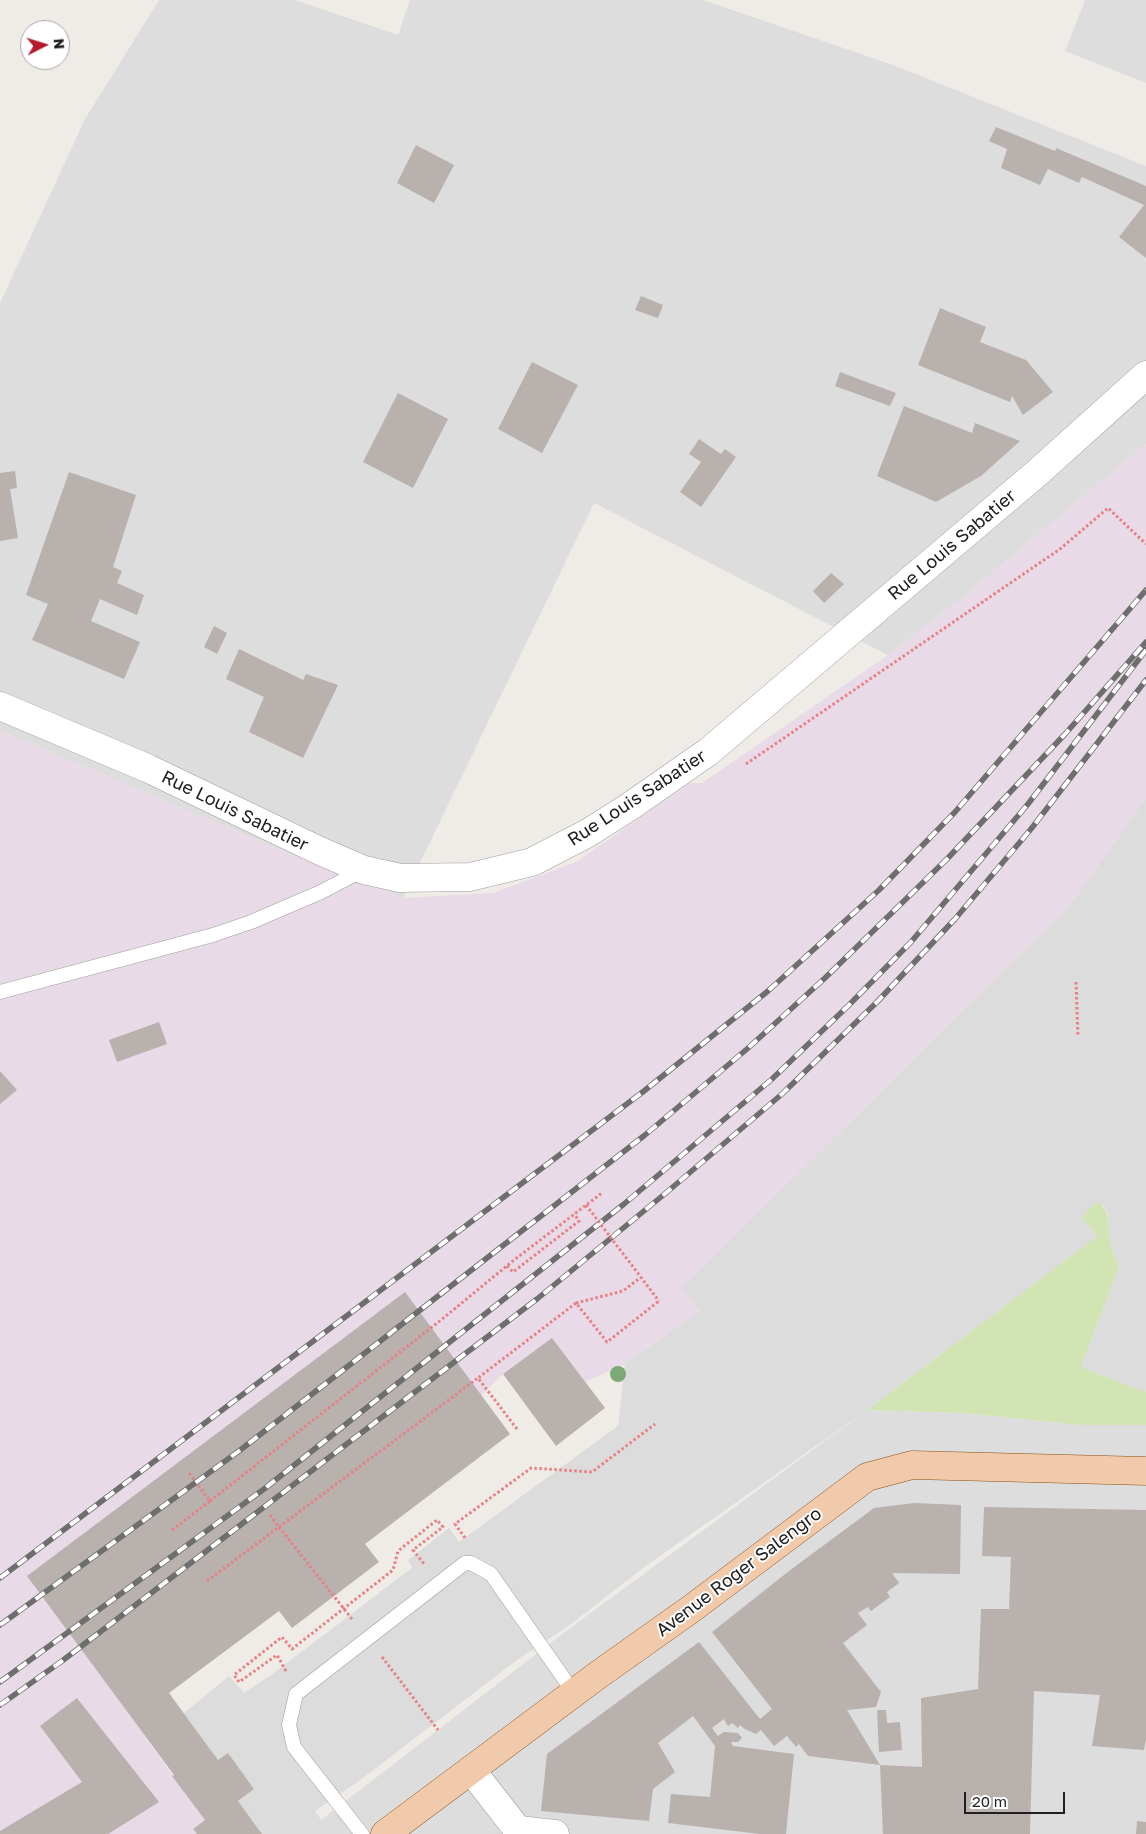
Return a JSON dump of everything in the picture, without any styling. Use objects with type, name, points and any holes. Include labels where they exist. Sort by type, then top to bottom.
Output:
[{"type":"main road","name":"Avenue Roger Salengro","points":[[385,1834],[867,1477],[912,1465],[1146,1471]]},
{"type":"street","name":"Rue Louis Sabatier","points":[[0,706],[147,768],[320,852],[364,870],[400,878],[470,877],[532,862],[588,833],[708,752],[1037,473],[1146,375]]},
{"type":"street","points":[[471,1770],[520,1832],[555,1834]]},
{"type":"lane","points":[[0,992],[213,935],[251,922],[320,892],[364,870]]},
{"type":"lane","points":[[362,1834],[294,1747],[289,1725],[296,1694],[465,1563],[471,1563],[491,1574],[574,1693]]},
{"type":"path","points":[[742,767],[1060,549],[1108,508],[1146,544]]},
{"type":"path","points":[[1076,982],[1078,1037]]},
{"type":"path","points":[[172,1530],[507,1266],[586,1205],[602,1193],[574,1214],[579,1221],[520,1267],[513,1272],[507,1266]]},
{"type":"path","points":[[576,1303],[607,1342],[659,1301],[586,1205]]},
{"type":"path","points":[[207,1581],[576,1303],[623,1291],[640,1278]]},
{"type":"path","points":[[478,1378],[517,1429]]},
{"type":"path","points":[[468,1543],[455,1524],[532,1468],[592,1472],[655,1424]]},
{"type":"path","points":[[189,1473],[210,1501]]},
{"type":"path","points":[[270,1515],[438,1730]]},
{"type":"path","points":[[296,1694],[283,1663],[277,1654],[239,1682],[234,1675],[282,1637],[292,1649],[393,1570],[398,1551],[437,1520],[443,1527],[413,1550],[425,1565]]},
{"type":"shaded area","points":[[159,0],[295,0],[398,35],[410,0],[703,0],[896,66],[1146,166],[1146,444],[966,595],[888,655],[594,503],[403,898],[312,863],[0,731],[0,303],[85,119]]},
{"type":"shaded area","points":[[1085,0],[1146,0],[1146,83],[1065,51]]},
{"type":"shaded area","points":[[1146,444],[1146,942],[683,1288],[700,1311],[625,1364],[585,1382],[551,1339],[503,1374],[482,1395],[104,1679],[205,1820],[193,1829],[197,1834],[0,1834],[0,731],[312,863],[403,898],[493,893],[576,862],[690,783],[702,783],[888,655],[966,595]]},
{"type":"shaded area","points":[[1146,799],[1146,1392],[1081,1367],[1119,1267],[1110,1243],[1108,1214],[1104,1206],[1098,1201],[1081,1217],[1097,1236],[867,1410],[643,1568],[567,1627],[517,1660],[359,1781],[315,1811],[331,1834],[262,1834],[238,1801],[254,1789],[228,1753],[218,1760],[184,1713],[229,1676],[244,1693],[271,1675],[412,1568],[408,1560],[449,1528],[459,1542],[618,1426],[625,1364],[700,1311],[682,1288],[1070,906]]},
{"type":"shaded area","points":[[867,1410],[963,1413],[1080,1425],[1146,1425],[1146,1834],[303,1834],[566,1631]]},
{"type":"green space","points":[[1098,1201],[1107,1215],[1110,1241],[1119,1267],[1081,1367],[1146,1392],[1146,1425],[1080,1425],[963,1413],[867,1410],[1097,1236],[1081,1217]]},
{"type":"building","points":[[996,127],[1055,151],[1056,148],[1146,186],[1146,258],[1119,237],[1144,205],[1082,177],[1079,183],[1048,169],[1040,185],[1001,168],[1007,149],[989,141]]},
{"type":"building","points":[[416,145],[454,165],[434,203],[397,183]]},
{"type":"building","points":[[641,296],[663,305],[658,318],[635,310]]},
{"type":"building","points":[[940,308],[986,327],[980,342],[1026,360],[1053,392],[1023,415],[1012,396],[1010,402],[918,365]]},
{"type":"building","points":[[532,362],[578,385],[542,453],[498,429]]},
{"type":"building","points":[[840,372],[896,393],[890,406],[835,386]]},
{"type":"building","points":[[398,393],[448,419],[413,488],[363,462]]},
{"type":"building","points":[[904,406],[972,433],[975,423],[1020,441],[981,476],[936,502],[877,476]]},
{"type":"building","points":[[699,439],[721,454],[725,449],[736,457],[701,507],[680,492],[701,462],[689,454]]},
{"type":"building","points":[[15,471],[17,488],[10,489],[18,538],[0,541],[0,473]]},
{"type":"building","points":[[69,472],[136,495],[113,567],[122,571],[117,583],[144,595],[137,615],[100,599],[91,621],[140,642],[124,679],[32,640],[48,604],[26,595]]},
{"type":"building","points":[[831,573],[844,584],[824,603],[813,591]]},
{"type":"building","points":[[214,626],[227,633],[217,654],[204,647]]},
{"type":"building","points":[[239,649],[303,680],[306,674],[338,685],[303,758],[249,732],[264,697],[226,679]]},
{"type":"building","points":[[159,1022],[167,1044],[117,1062],[109,1040]]},
{"type":"building","points":[[0,1071],[17,1090],[0,1104]]},
{"type":"building","points":[[405,1292],[510,1434],[365,1544],[379,1562],[292,1628],[279,1611],[169,1693],[218,1760],[228,1753],[254,1789],[238,1801],[262,1834],[197,1834],[193,1829],[205,1820],[27,1576]]},
{"type":"building","points":[[552,1338],[605,1408],[556,1446],[503,1374]]},
{"type":"building","points":[[914,1503],[961,1505],[960,1574],[892,1573],[899,1583],[887,1592],[890,1597],[871,1611],[868,1607],[858,1613],[867,1625],[843,1643],[881,1692],[876,1707],[847,1710],[880,1765],[808,1756],[799,1744],[796,1747],[787,1736],[774,1746],[761,1730],[756,1734],[740,1725],[738,1728],[732,1723],[728,1726],[724,1719],[712,1728],[718,1736],[724,1732],[738,1733],[742,1738],[738,1742],[731,1742],[733,1746],[794,1754],[786,1834],[760,1834],[668,1823],[671,1794],[710,1797],[715,1746],[693,1716],[658,1743],[675,1772],[653,1789],[649,1821],[541,1811],[547,1754],[699,1642],[760,1719],[772,1709],[712,1632],[789,1571],[874,1508]]},
{"type":"building","points":[[984,1507],[1146,1510],[1146,1739],[1144,1750],[1092,1746],[1100,1695],[1034,1691],[1030,1834],[883,1834],[880,1765],[922,1767],[921,1698],[978,1689],[981,1609],[1009,1609],[1011,1557],[982,1556]]},
{"type":"building","points":[[77,1698],[159,1802],[108,1834],[0,1834],[0,1831],[82,1782],[40,1726]]},
{"type":"building","points":[[877,1710],[886,1710],[887,1723],[900,1722],[902,1750],[879,1752]]},
{"type":"building","points":[[1137,1821],[1146,1822],[1146,1834],[1136,1834]]},
{"type":"railway","points":[[0,1578],[644,1091],[768,991],[879,890],[955,812],[1146,590]]},
{"type":"railway","points":[[0,1625],[239,1451],[645,1135],[747,1049],[825,978],[947,859],[1066,733],[1146,642]]},
{"type":"railway","points":[[0,1682],[264,1489],[624,1204],[772,1079],[911,942],[1028,804],[1146,650]]},
{"type":"railway","points":[[0,1705],[62,1661],[537,1299],[782,1094],[877,1002],[955,919],[1031,829],[1146,680]]}]
